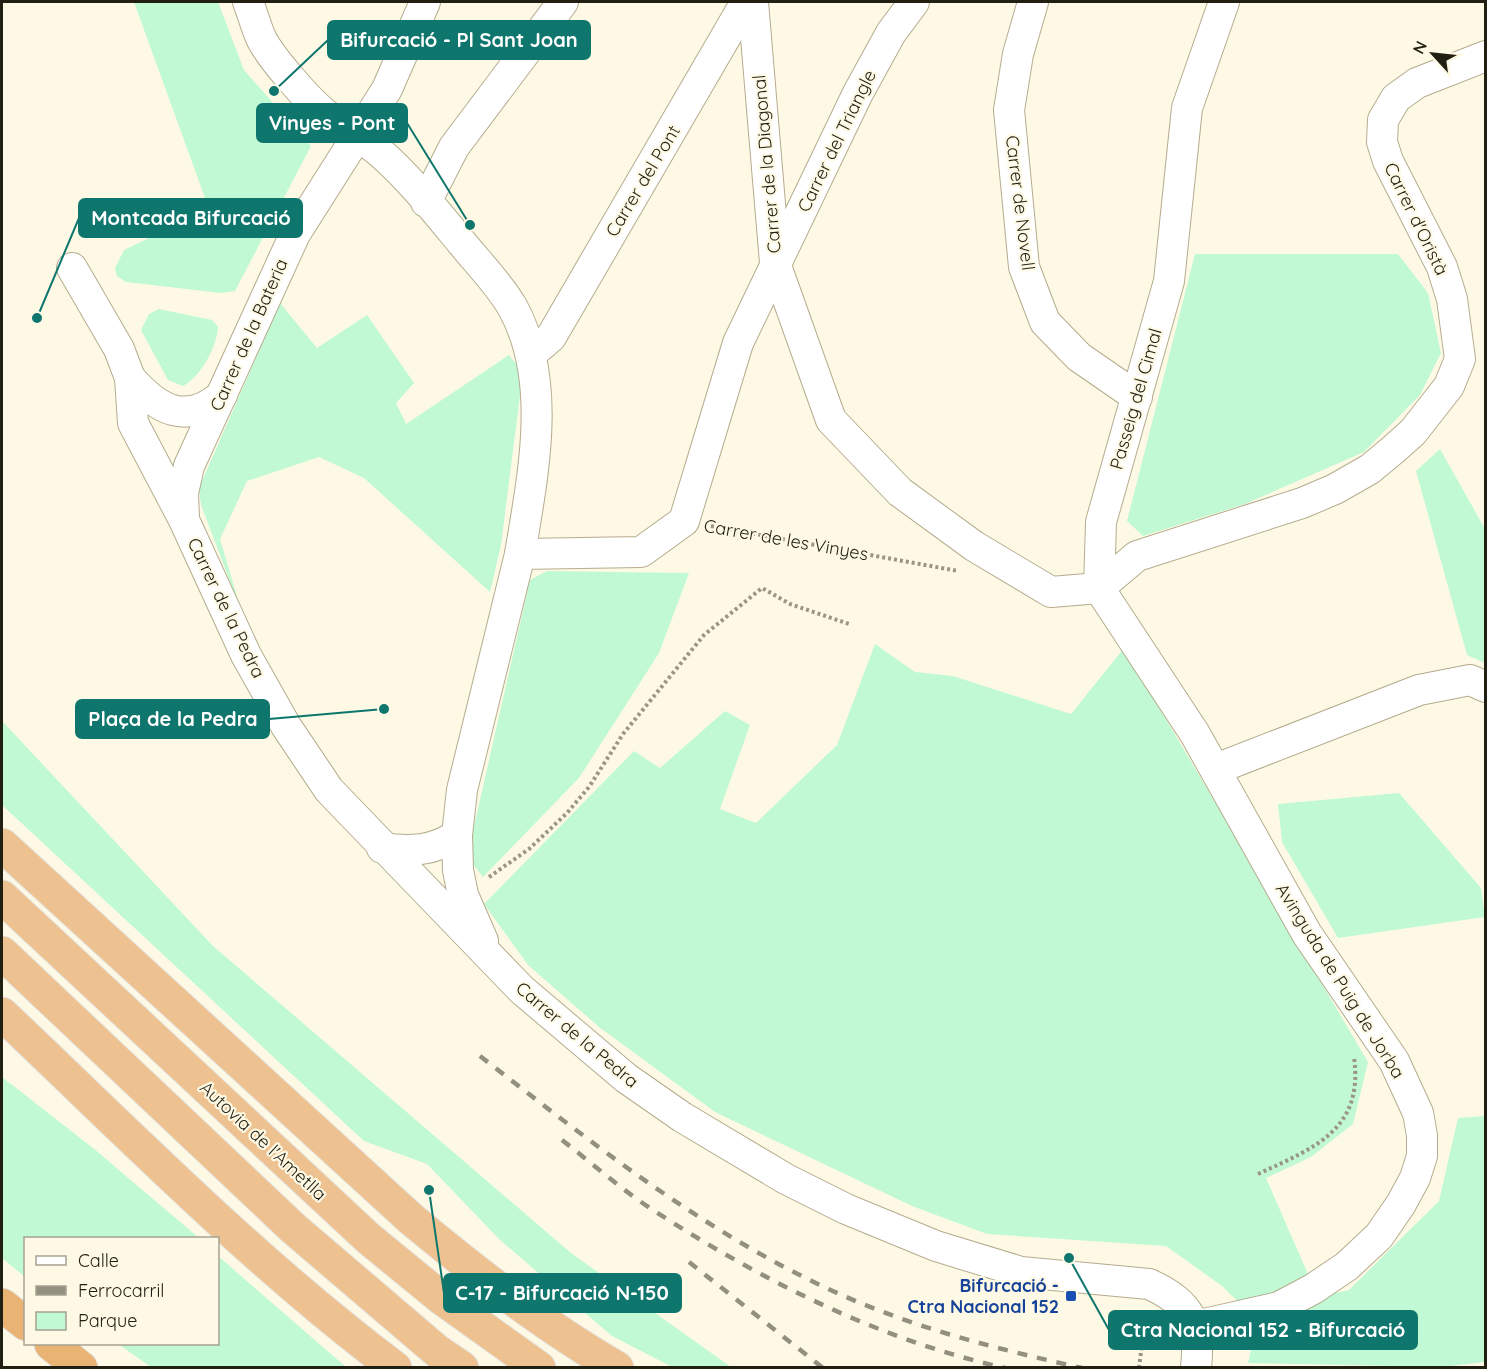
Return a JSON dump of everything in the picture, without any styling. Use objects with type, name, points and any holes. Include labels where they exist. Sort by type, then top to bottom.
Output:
[{"type":"highway","points":[[2,845],[419,1225],[479,1276],[573,1342],[617,1368]]},
{"type":"highway","name":"Autovia de l'Ametlla","points":[[2,897],[368,1238],[440,1297],[539,1368]]},
{"type":"highway","points":[[2,953],[293,1228],[438,1351],[462,1368]]},
{"type":"highway","points":[[2,1014],[129,1138],[345,1330],[395,1368]]},
{"type":"highway","points":[[2,1305],[24,1322]]},
{"type":"highway","points":[[52,1345],[81,1368]]},
{"type":"street","points":[[248,2],[262,40],[277,60],[323,112],[383,156],[426,202],[512,306],[531,354],[537,401],[535,447],[520,554],[462,790],[457,835],[458,870],[464,895],[490,957]]},
{"type":"street","name":"Carrer de la Bateria","points":[[184,520],[183,493],[189,466],[295,234],[387,89],[425,2]]},
{"type":"street","points":[[426,202],[454,147],[563,2]]},
{"type":"street","name":"Carrer del Pont","points":[[531,354],[551,337],[746,2]]},
{"type":"street","name":"Carrer de la Diagonal","points":[[753,2],[776,263],[831,420],[900,492],[968,542],[1051,592],[1099,588]]},
{"type":"street","name":"Carrer del Triangle","points":[[684,521],[738,343],[858,93],[891,33],[914,2]]},
{"type":"street","name":"Carrer de Novell","points":[[1033,2],[1018,54],[1009,110],[1024,267],[1045,322],[1079,357],[1137,397]]},
{"type":"street","name":"Passeig del Cimal","points":[[1099,588],[1101,522],[1169,281],[1187,108],[1224,2]]},
{"type":"street","name":"Carrer d'Oristà","points":[[1099,588],[1137,556],[1302,503],[1335,489],[1370,469],[1413,432],[1449,386],[1460,360],[1452,299],[1434,250],[1388,161],[1382,142],[1383,120],[1396,98],[1417,82],[1485,56]]},
{"type":"street","name":"Carrer de la Pedra","points":[[72,268],[119,349],[130,378],[133,423],[184,520],[241,645],[286,726],[329,790],[382,848],[555,1020],[626,1078],[682,1118],[743,1155],[846,1209],[979,1261],[1021,1272],[1149,1284],[1167,1292],[1186,1307],[1196,1349]]},
{"type":"street","name":"Carrer de la Pedra","points":[[130,378],[160,406],[177,412],[194,412],[208,407],[222,396]]},
{"type":"street","name":"Carrer de les Vinyes","points":[[520,554],[641,552],[684,521]]},
{"type":"street","points":[[1099,588],[1216,769],[1419,690],[1470,680],[1485,687]]},
{"type":"street","name":"Avinguda de Puig de Jorba","points":[[1196,1349],[1312,1289],[1347,1266],[1379,1236],[1401,1204],[1415,1178],[1422,1156],[1422,1135],[1418,1113],[1394,1061],[1307,934],[1216,769]]},
{"type":"street","points":[[382,848],[408,852],[442,845],[457,835]]},
{"type":"street","points":[[428,894],[447,898],[464,895]]},
{"type":"path","name":"Carrer de les Vinyes","points":[[684,521],[958,571],[968,542]]},
{"type":"path","points":[[464,895],[529,849],[567,813],[589,787],[623,734],[704,635],[762,588],[790,604],[849,624]]},
{"type":"path","points":[[1258,1174],[1312,1149],[1337,1128],[1352,1098],[1356,1078],[1352,1050]]},
{"type":"path","points":[[1139,1368],[1145,1320]]},
{"type":"green space","points":[[134,2],[218,2],[244,70],[311,146],[235,291],[221,293],[126,282],[117,276],[115,268],[124,250],[209,209]]},
{"type":"green space","points":[[1195,254],[1398,254],[1428,293],[1441,353],[1420,395],[1364,452],[1245,504],[1143,536],[1127,521]]},
{"type":"green space","points":[[280,303],[317,348],[367,315],[414,383],[396,403],[406,424],[509,355],[523,372],[501,545],[490,592],[364,478],[319,457],[247,481],[220,539],[242,613],[201,505],[199,488]]},
{"type":"green space","points":[[159,309],[212,320],[218,327],[215,343],[207,360],[196,375],[183,386],[168,380],[141,330],[149,314]]},
{"type":"green space","points":[[1440,449],[1485,529],[1485,663],[1467,655],[1416,471]]},
{"type":"green space","points":[[547,571],[689,573],[659,653],[579,778],[483,877],[467,857],[530,580]]},
{"type":"green space","points":[[875,644],[915,672],[953,676],[1071,714],[1124,648],[1368,1062],[1353,1124],[1311,1157],[1266,1178],[1318,1297],[1349,1290],[1439,1201],[1458,1118],[1485,1116],[1485,1362],[1442,1367],[1248,1363],[1258,1321],[1222,1286],[1166,1246],[987,1234],[912,1206],[715,1112],[599,1027],[528,965],[484,904],[634,751],[660,768],[725,711],[750,725],[720,809],[756,823],[837,745]]},
{"type":"green space","points":[[2,721],[213,946],[571,1253],[731,1367],[672,1367],[612,1336],[500,1240],[427,1164],[364,1141],[2,805]]},
{"type":"green space","points":[[1399,793],[1481,888],[1485,917],[1338,938],[1282,842],[1278,804]]},
{"type":"green space","points":[[2,1077],[93,1148],[198,1237],[24,1237],[24,1276],[2,1258]]},
{"type":"green space","points":[[219,1257],[346,1367],[151,1367],[119,1345],[219,1345]]},
{"type":"railway","points":[[480,1056],[651,1184],[740,1242],[787,1268],[865,1305],[925,1327],[1082,1368]]},
{"type":"railway","points":[[562,1140],[656,1212],[738,1262],[780,1284],[868,1325],[913,1342],[1005,1368]]},
{"type":"railway","points":[[689,1262],[823,1368]]},
{"type":"place","name":"Bifurcació - Pl Sant Joan","points":[[274,91]]},
{"type":"place","name":"Vinyes - Pont","points":[[470,225]]},
{"type":"place","name":"Montcada Bifurcació","points":[[37,318]]},
{"type":"place","name":"Plaça de la Pedra","points":[[384,709]]},
{"type":"place","name":"C-17 - Bifurcació N-150","points":[[429,1190]]},
{"type":"place","name":"Ctra Nacional 152 - Bifurcació","points":[[1069,1258]]},
{"type":"place","name":"Bifurcació - Ctra Nacional 152","points":[[1071,1296]]}]
